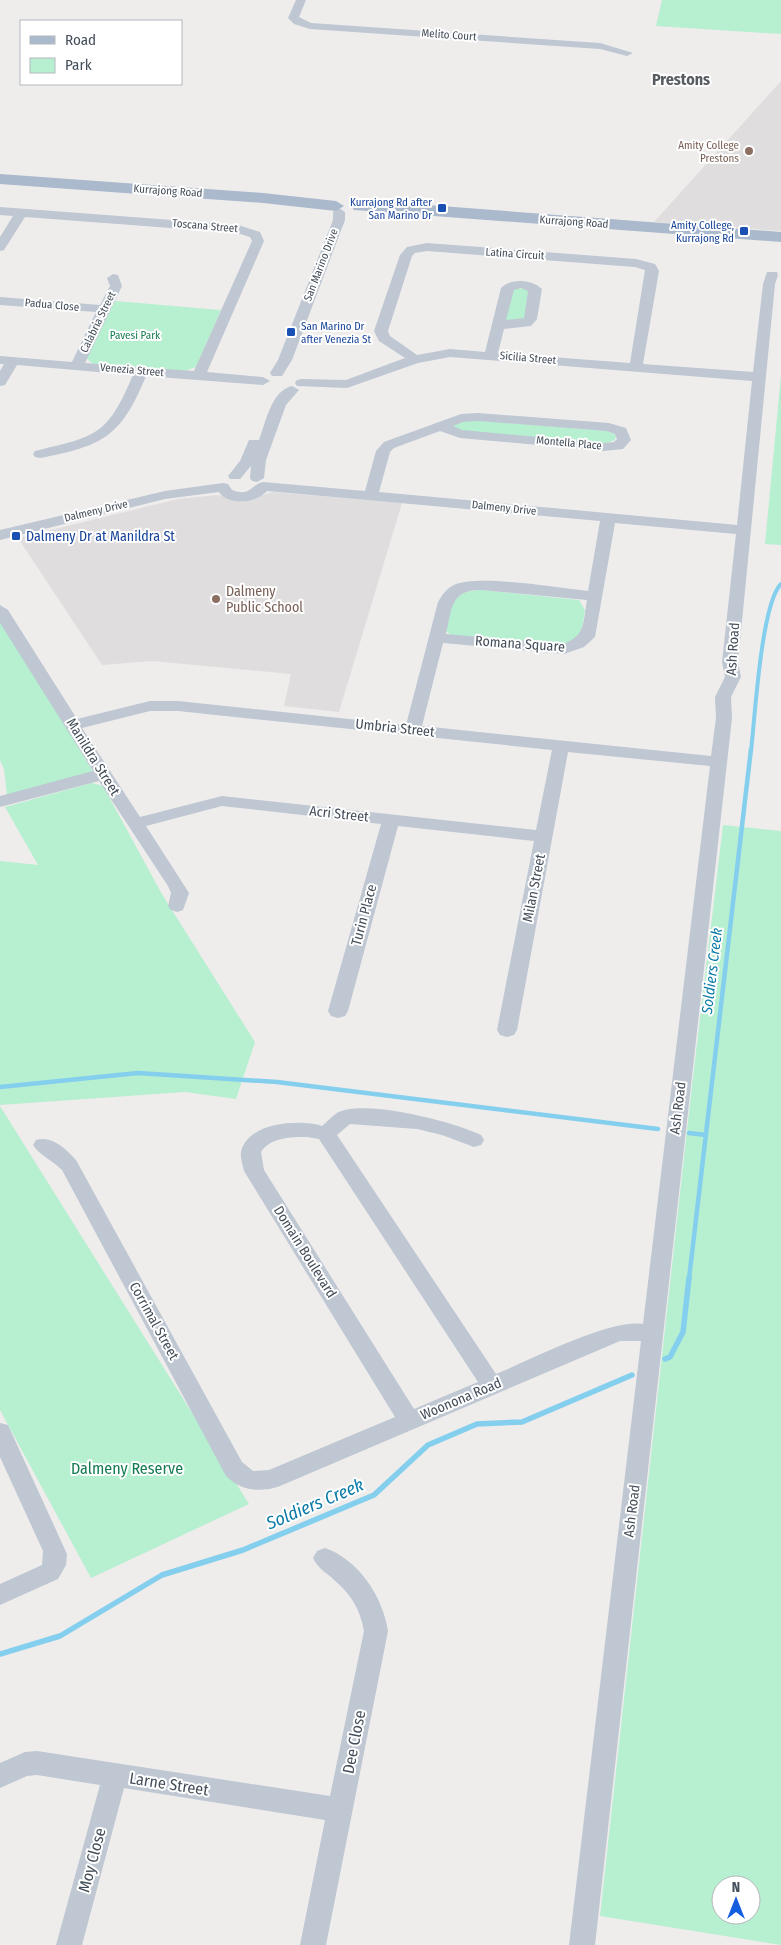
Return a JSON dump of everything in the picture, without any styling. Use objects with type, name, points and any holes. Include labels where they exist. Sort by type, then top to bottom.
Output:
[{"type":"main road","name":"Kurrajong Road","points":[[0,179],[263,198],[347,209],[781,238]]},
{"type":"street","name":"Melito Court","points":[[301,0],[293,18],[310,26],[600,46],[627,52]]},
{"type":"street","name":"San Marino Drive","points":[[294,367],[347,209]]},
{"type":"street","name":"San Marino Drive","points":[[277,373],[285,360],[339,220],[347,209]]},
{"type":"street","name":"Toscana Street","points":[[0,211],[238,229],[256,235],[258,241],[199,375]]},
{"type":"street","points":[[0,247],[21,213]]},
{"type":"street","name":"Latina Circuit","points":[[415,359],[384,338],[381,331],[406,255],[411,250],[426,247],[636,263],[650,266],[653,271],[636,366]]},
{"type":"street","name":"Ash Road","points":[[582,1945],[724,718],[723,697],[733,676],[730,662],[769,284],[772,275]]},
{"type":"street","name":"Calabria Street","points":[[77,365],[116,286],[114,278]]},
{"type":"street","name":"Padua Close","points":[[0,301],[105,309]]},
{"type":"street","points":[[491,355],[499,325]]},
{"type":"street","name":"Sicilia Street","points":[[267,386],[297,387],[347,384],[415,359],[450,353],[759,377]]},
{"type":"street","points":[[0,382],[6,360]]},
{"type":"street","name":"Venezia Street","points":[[6,360],[199,375],[267,386]]},
{"type":"street","points":[[40,454],[84,443],[100,435],[113,425],[121,415],[141,371]]},
{"type":"street","points":[[277,373],[294,374],[300,378],[297,387],[283,397],[279,405],[258,460],[260,482],[255,494],[243,497],[227,493],[223,487],[225,482],[235,476],[247,462],[269,403],[267,386],[270,375],[277,373]]},
{"type":"street","name":"Montella Place","points":[[371,495],[383,451],[389,445],[461,418],[478,417],[609,427],[621,431],[624,440],[618,446],[604,446],[460,434],[440,426]]},
{"type":"street","name":"Dalmeny Drive","points":[[235,476],[260,482],[371,495],[745,530]]},
{"type":"street","name":"Dalmeny Drive","points":[[0,535],[164,495],[223,487]]},
{"type":"street","name":"Romana Square","points":[[438,638],[554,649],[574,647],[583,641],[589,634],[608,518]]},
{"type":"street","points":[[413,729],[448,597],[460,588],[481,585],[595,596]]},
{"type":"street","name":"Manildra Street","points":[[0,610],[103,774],[177,886],[180,893],[177,906]]},
{"type":"street","name":"Umbria Street","points":[[73,725],[160,705],[413,729],[719,762]]},
{"type":"street","name":"Milan Street","points":[[506,1030],[561,746]]},
{"type":"street","points":[[0,802],[103,774]]},
{"type":"street","name":"Acri Street","points":[[137,823],[222,802],[544,836]]},
{"type":"street","name":"Turin Place","points":[[338,1011],[391,820]]},
{"type":"street","points":[[474,1140],[458,1131],[439,1126],[357,1116],[344,1118],[326,1134],[492,1386]]},
{"type":"street","name":"Domain Boulevard","points":[[326,1134],[313,1130],[294,1129],[270,1136],[253,1147],[252,1164],[410,1421]]},
{"type":"street","name":"Corrimal Street","points":[[43,1145],[59,1154],[69,1165],[234,1469],[246,1479],[254,1481],[272,1480]]},
{"type":"street","name":"Woonona Road","points":[[272,1480],[617,1333],[632,1331],[652,1334]]},
{"type":"street","points":[[0,1432],[55,1551],[54,1566],[50,1572],[0,1595]]},
{"type":"street","name":"Dee Close","points":[[312,1945],[376,1630],[375,1616],[358,1585],[325,1558]]},
{"type":"street","name":"Larne Street","points":[[0,1776],[26,1764],[37,1763],[340,1810]]},
{"type":"street","name":"Moy Close","points":[[69,1945],[116,1776]]},
{"type":"shaded area","name":"Amity College Prestons","points":[[781,81],[781,231],[654,222]]},
{"type":"shaded area","name":"Dalmeny Public School","points":[[272,492],[402,503],[339,712],[284,706],[291,674],[152,661],[102,665],[18,538],[178,499],[218,495],[249,500]]},
{"type":"green space","points":[[662,0],[781,0],[781,34],[656,26]]},
{"type":"green space","points":[[523,288],[530,290],[525,319],[506,321],[505,317],[514,289]]},
{"type":"green space","name":"Pavesi Park","points":[[115,301],[221,310],[196,367],[185,371],[93,364],[86,358]]},
{"type":"green space","points":[[781,375],[781,545],[765,544]]},
{"type":"green space","points":[[470,420],[608,431],[616,435],[615,440],[604,444],[457,431],[452,428],[453,425]]},
{"type":"green space","points":[[481,590],[579,600],[585,610],[581,631],[576,639],[566,645],[453,636],[447,632],[447,621],[456,599],[463,593]]},
{"type":"green space","points":[[0,621],[94,773],[7,795],[4,769],[0,760]]},
{"type":"green space","points":[[92,783],[103,786],[163,896],[255,1042],[236,1099],[185,1092],[0,1105],[0,861],[38,865],[5,807]]},
{"type":"green space","points":[[723,825],[781,831],[781,1945],[600,1916],[691,1094]]},
{"type":"green space","name":"Dalmeny Reserve","points":[[0,1106],[249,1504],[91,1578],[0,1410]]},
{"type":"waterway","name":"Soldiers Creek","points":[[751,751],[760,663],[768,614],[774,596],[781,584]]},
{"type":"waterway","name":"Soldiers Creek","points":[[706,1135],[751,749]]},
{"type":"waterway","points":[[0,1087],[138,1073],[277,1082],[658,1129]]},
{"type":"waterway","points":[[689,1133],[706,1135]]},
{"type":"waterway","name":"Soldiers Creek","points":[[689,1279],[706,1135]]},
{"type":"waterway","name":"Soldiers Creek","points":[[665,1359],[670,1357],[683,1332],[689,1278]]},
{"type":"waterway","name":"Soldiers Creek","points":[[0,1654],[60,1636],[162,1575],[243,1550],[374,1495],[428,1445],[477,1424],[522,1422],[632,1375]]},
{"type":"place","name":"Amity College Prestons","points":[[749,151]]},
{"type":"place","name":"Kurrajong Rd after San Marino Dr","points":[[442,208]]},
{"type":"place","name":"Amity College, Kurrajong Rd","points":[[744,231]]},
{"type":"place","name":"San Marino Dr after Venezia St","points":[[291,332]]},
{"type":"place","name":"Dalmeny Dr at Manildra St","points":[[16,536]]},
{"type":"place","name":"Dalmeny Public School","points":[[216,599]]},
{"type":"district","name":"Prestons","points":[[681,79]]}]
